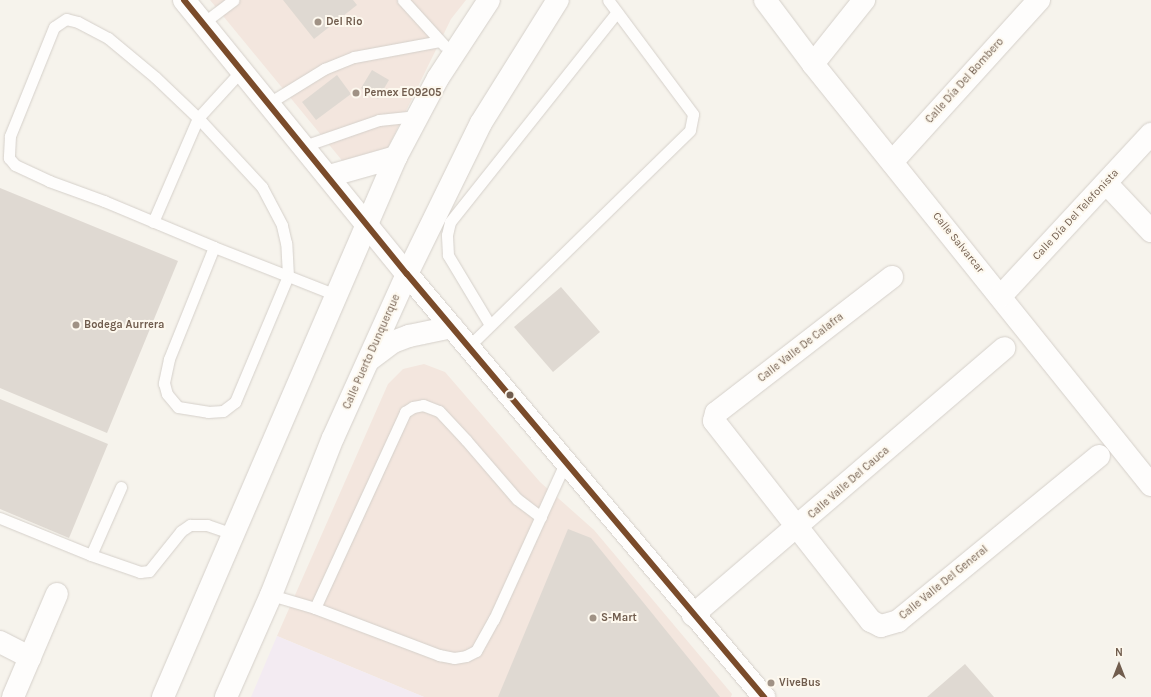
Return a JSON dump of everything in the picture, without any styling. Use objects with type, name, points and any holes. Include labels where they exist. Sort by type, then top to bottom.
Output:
[{"type":"street","points":[[184,0],[368,223],[407,274],[566,461],[693,615],[764,697]]},
{"type":"street","points":[[163,697],[396,157],[417,116],[447,48],[489,0]]},
{"type":"street","name":"Calle Puerto Dunquerque","points":[[226,697],[271,595],[303,509],[407,274],[481,123],[558,0]]},
{"type":"street","name":"Calle Salvarcar","points":[[765,0],[812,64],[1001,296],[1151,485]]},
{"type":"street","points":[[812,64],[864,0]]},
{"type":"street","name":"Calle Día Del Bombero","points":[[892,162],[1039,0]]},
{"type":"street","name":"Calle Día Del Telefonista","points":[[1001,296],[1151,134]]},
{"type":"street","points":[[329,176],[396,157]]},
{"type":"street","points":[[1106,182],[1151,231]]},
{"type":"street","name":"Calle Valle De Calafra","points":[[714,421],[716,413],[892,278]]},
{"type":"street","points":[[368,360],[393,342],[409,336],[452,327]]},
{"type":"street","name":"Calle Valle Del Cauca","points":[[693,615],[799,527],[1004,348]]},
{"type":"street","name":"Calle Valle Del General","points":[[714,421],[799,527],[870,621],[875,625],[890,625],[1099,456]]},
{"type":"street","points":[[13,697],[57,594]]},
{"type":"street","points":[[0,642],[30,657]]},
{"type":"lane","points":[[203,23],[233,0]]},
{"type":"lane","points":[[402,0],[447,48]]},
{"type":"lane","points":[[468,346],[690,130],[693,114],[608,0]]},
{"type":"lane","points":[[490,325],[448,255],[447,235],[450,222],[617,12]]},
{"type":"lane","points":[[214,247],[165,373],[167,394],[178,407],[208,412],[223,411],[235,402],[288,276],[286,243],[275,207],[262,187],[198,118],[155,77],[108,38],[78,22],[66,18],[54,27],[10,136],[9,158],[15,165],[49,181],[154,222],[214,247],[288,276],[336,295]]},
{"type":"lane","points":[[269,103],[324,69],[354,57],[447,48]]},
{"type":"lane","points":[[154,222],[198,118],[242,70]]},
{"type":"lane","points":[[304,146],[379,120],[417,116]]},
{"type":"lane","points":[[315,608],[405,412],[412,407],[423,405],[439,411],[466,440],[516,499],[541,517]]},
{"type":"lane","points":[[271,595],[315,608],[439,655],[454,658],[466,656],[476,650],[494,619],[566,461]]},
{"type":"lane","points":[[91,555],[121,486]]},
{"type":"lane","points":[[0,518],[91,555],[140,572],[149,571],[176,536],[190,525],[207,525],[233,534]]},
{"type":"shaded area","points":[[210,0],[466,0],[451,19],[379,166],[354,175]]},
{"type":"shaded area","points":[[424,364],[445,372],[540,482],[594,530],[732,694],[731,697],[424,697],[277,636],[388,384],[403,369]]},
{"type":"shaded area","points":[[277,636],[424,697],[251,697]]},
{"type":"building","name":"Del Rio","points":[[283,0],[353,0],[357,5],[314,39]]},
{"type":"building","points":[[372,70],[389,80],[378,99],[361,88]]},
{"type":"building","points":[[337,75],[351,94],[316,120],[302,102]]},
{"type":"building","name":"Bodega Aurrera","points":[[0,188],[178,261],[107,433],[0,388]]},
{"type":"building","points":[[561,287],[600,332],[553,372],[514,327]]},
{"type":"building","points":[[0,399],[108,444],[69,538],[0,509]]},
{"type":"building","name":"S-Mart","points":[[568,529],[591,538],[720,697],[498,697]]},
{"type":"building","points":[[965,664],[994,697],[927,697]]},
{"type":"transit line","points":[[184,0],[407,274],[764,697]]},
{"type":"place","name":"Del Rio","points":[[318,22]]},
{"type":"place","name":"Pemex E09205","points":[[356,93]]},
{"type":"place","name":"Bodega Aurrera","points":[[76,325]]},
{"type":"place","name":"S-Mart","points":[[593,618]]},
{"type":"place","name":"ViveBus","points":[[771,683]]}]
